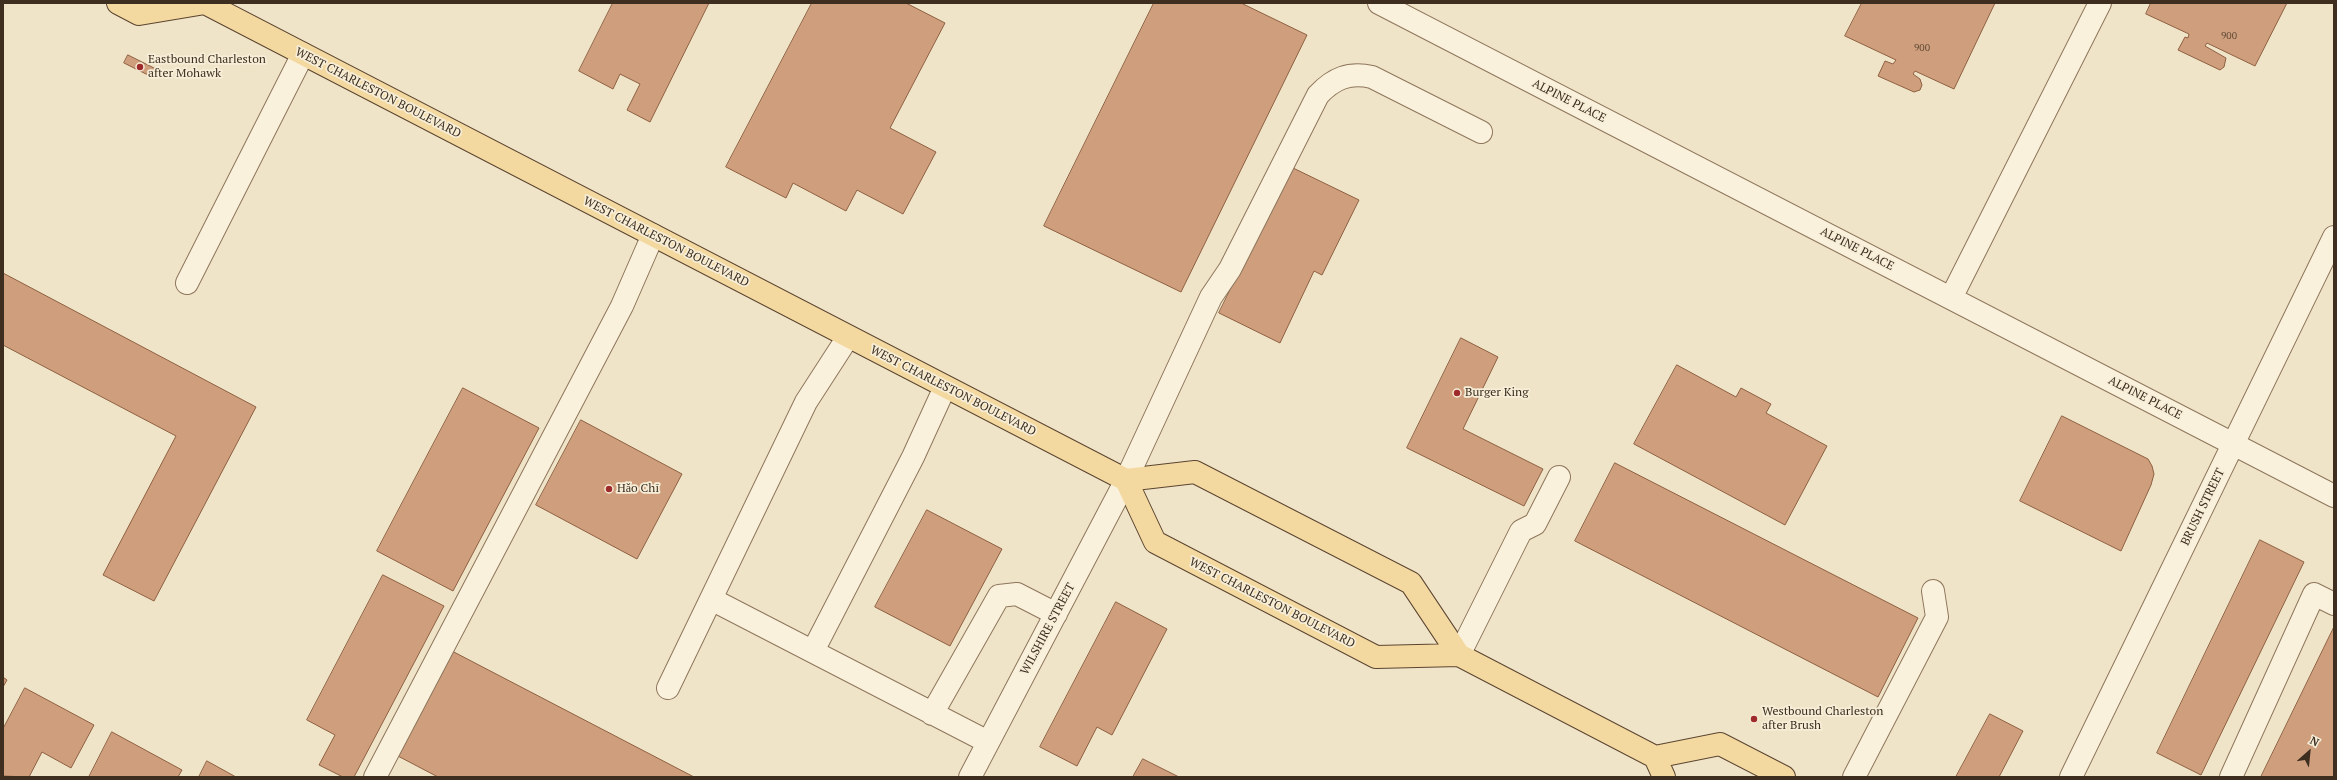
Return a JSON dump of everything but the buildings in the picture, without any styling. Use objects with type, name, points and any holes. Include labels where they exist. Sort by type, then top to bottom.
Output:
[{"type":"main road","name":"WEST CHARLESTON BOULEVARD","points":[[118,3],[139,14],[204,3],[1126,480],[1195,472],[1411,583],[1459,655],[1655,757]]},
{"type":"main road","name":"WEST CHARLESTON BOULEVARD","points":[[1126,480],[1155,542],[1376,657],[1459,655]]},
{"type":"main road","points":[[1664,777],[1655,757],[1720,744],[1784,777]]},
{"type":"street","name":"ALPINE PLACE","points":[[1379,3],[2334,496]]},
{"type":"street","points":[[1951,298],[2100,3]]},
{"type":"street","points":[[187,284],[303,54]]},
{"type":"street","name":"WILSHIRE STREET","points":[[970,777],[1126,480],[1211,297],[1230,269],[1318,95],[1328,84],[1344,76],[1360,74],[1372,76],[1481,132]]},
{"type":"street","points":[[375,777],[622,306],[653,235]]},
{"type":"street","name":"BRUSH STREET","points":[[2071,777],[2334,237]]},
{"type":"street","points":[[668,688],[806,402],[848,337]]},
{"type":"street","points":[[813,651],[913,457],[946,387]]},
{"type":"street","points":[[1459,655],[1521,531],[1535,524],[1559,477]]},
{"type":"street","points":[[1854,777],[1937,617],[1933,591]]},
{"type":"street","points":[[932,714],[999,596],[1017,594],[1056,614]]},
{"type":"street","points":[[2231,777],[2314,594],[2334,604]]},
{"type":"street","points":[[711,599],[988,742]]},
{"type":"place","name":"Eastbound Charleston after Mohawk","points":[[140,67]]},
{"type":"place","name":"Burger King","points":[[1457,393]]},
{"type":"place","name":"Hǎo Chī","points":[[609,489]]},
{"type":"place","name":"Westbound Charleston after Brush","points":[[1754,719]]}]
